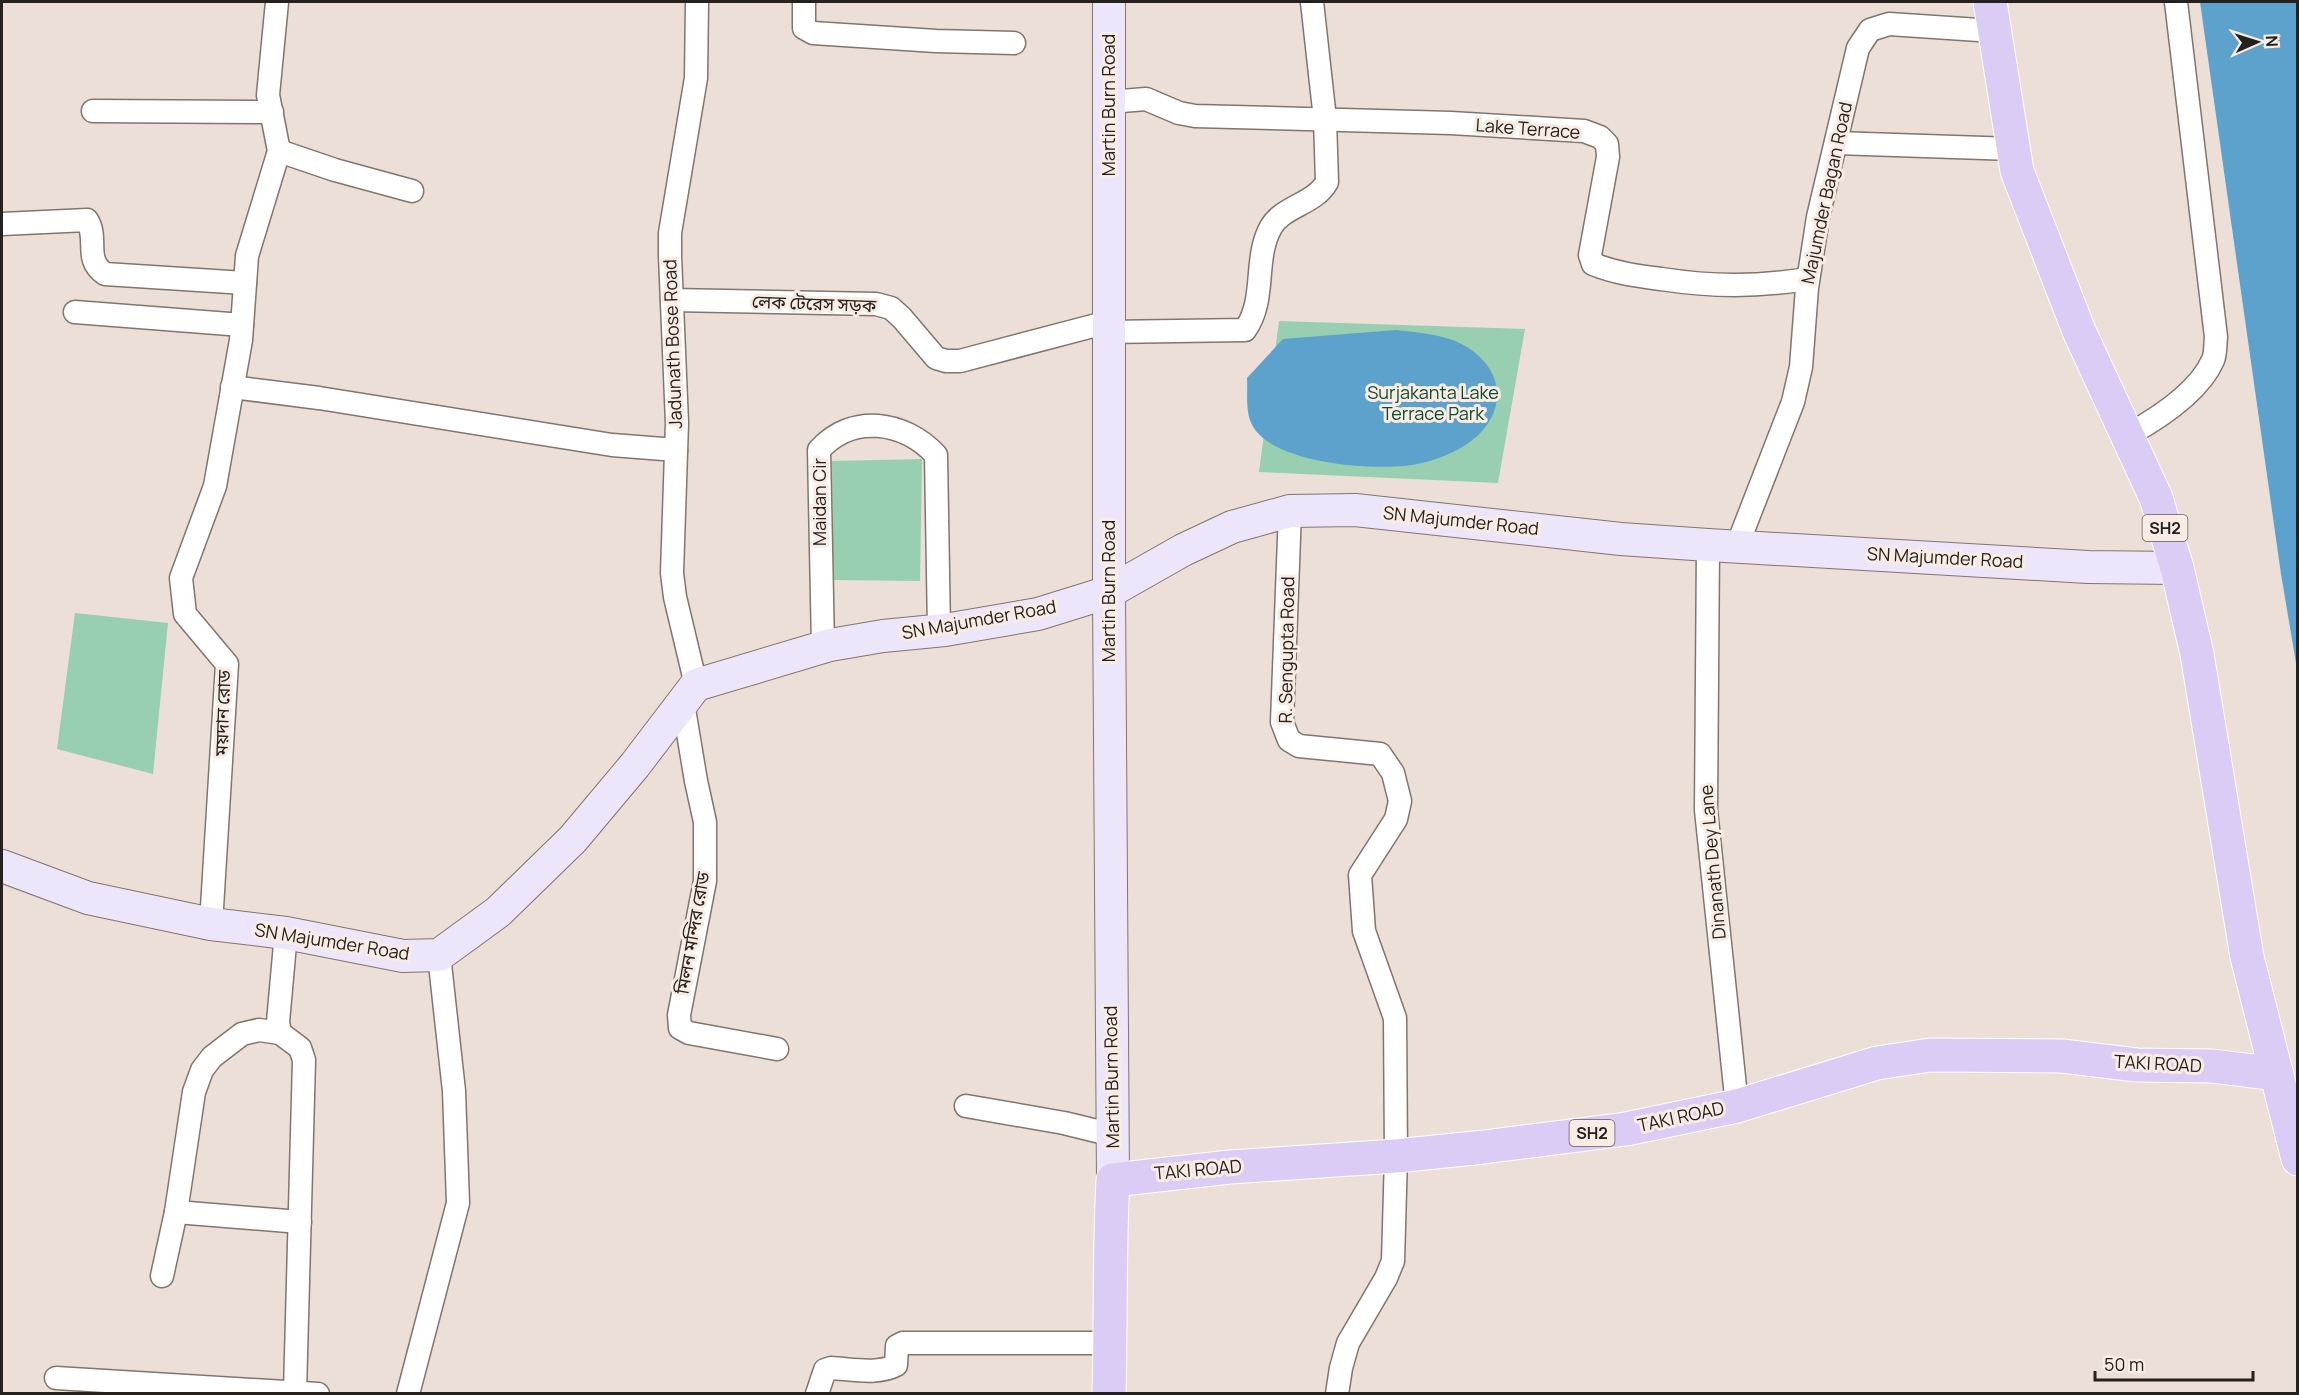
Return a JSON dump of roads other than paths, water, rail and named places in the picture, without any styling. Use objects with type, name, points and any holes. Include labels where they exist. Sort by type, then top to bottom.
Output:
[{"type":"main road","name":"Martin Burn Road","points":[[1109,2],[1108,592],[1113,1180]]},
{"type":"main road","name":"SH2","points":[[1992,16],[2017,171],[2032,215],[2079,331],[2156,498],[2177,568],[2197,654],[2247,957],[2277,1074]]},
{"type":"main road","name":"SN Majumder Road","points":[[690,694],[823,647],[1038,614],[1108,592],[1183,550],[1232,527],[1290,511],[1355,510],[1621,539],[2088,567],[2177,568]]},
{"type":"main road","points":[[439,955],[498,912],[560,853],[635,765],[690,694]]},
{"type":"main road","name":"SN Majumder Road","points":[[2,866],[88,898],[211,924],[286,933],[403,956],[439,955]]},
{"type":"main road","name":"TAKI ROAD","points":[[1113,1180],[1230,1167],[1396,1156],[1626,1129],[1737,1106],[1877,1063],[1930,1055],[2062,1056],[2137,1065],[2212,1066],[2277,1074]]},
{"type":"main road","points":[[2277,1074],[2298,1159]]},
{"type":"main road","points":[[1109,1394],[1113,1180]]},
{"type":"street","points":[[277,2],[268,95],[279,152],[412,191]]},
{"type":"street","name":"Jadunath Bose Road","points":[[690,694],[672,573],[677,423],[670,232],[696,78],[697,2]]},
{"type":"street","points":[[804,2],[804,28],[813,33],[1014,43]]},
{"type":"street","points":[[1108,327],[1245,330],[1256,311],[1264,244],[1269,230],[1275,221],[1322,190],[1327,182],[1325,119],[1312,2]]},
{"type":"street","points":[[2128,435],[2171,409],[2205,374],[2214,358],[2216,337],[2176,2]]},
{"type":"street","name":"Majumder Bagan Road","points":[[1722,545],[1793,402],[1801,367],[1808,279],[1818,217],[1858,48],[1870,30],[1888,24],[1992,16]]},
{"type":"street","name":"Lake Terrace","points":[[1109,102],[1146,99],[1179,113],[1195,116],[1451,123],[1584,131],[1600,137],[1607,144],[1590,255],[1593,264],[1614,273],[1701,285],[1764,285],[1808,279]]},
{"type":"street","points":[[93,111],[272,112]]},
{"type":"street","points":[[1836,143],[2013,148]]},
{"type":"street","name":"ময়দান রোড","points":[[211,924],[227,664],[185,614],[181,578],[215,486],[242,325],[247,256],[279,152]]},
{"type":"street","points":[[2,224],[87,220],[91,226],[93,260],[97,269],[105,274],[245,283]]},
{"type":"street","name":"লেক টেরেস সড়ক","points":[[672,300],[883,306],[891,308],[902,318],[936,358],[946,361],[960,361],[1108,327]]},
{"type":"street","points":[[75,312],[242,325]]},
{"type":"street","points":[[232,387],[612,445],[676,450]]},
{"type":"street","name":"Maidan Cir","points":[[823,647],[819,450],[829,439],[841,432],[871,424],[917,437],[936,455],[939,630]]},
{"type":"street","name":"R. Sengupta Road","points":[[1290,511],[1282,722],[1289,740],[1299,746],[1380,754],[1393,773],[1400,801],[1396,819],[1360,875],[1364,931],[1395,1018],[1396,1156],[1393,1260],[1386,1278],[1348,1343],[1337,1394]]},
{"type":"street","name":"Dinanath Dey Lane","points":[[1722,545],[1706,810],[1737,1106]]},
{"type":"street","name":"মিলন মন্দির রোড","points":[[690,694],[696,781],[705,822],[705,881],[679,1015],[680,1028],[689,1033],[777,1049]]},
{"type":"street","points":[[280,1033],[278,1022],[286,933]]},
{"type":"street","points":[[408,1394],[458,1203],[454,1091],[439,955]]},
{"type":"street","points":[[162,1276],[176,1212],[193,1101],[202,1070],[212,1057],[242,1034],[259,1030],[280,1033],[300,1048],[304,1060],[295,1392]]},
{"type":"street","points":[[966,1106],[1064,1123],[1113,1135]]},
{"type":"street","points":[[176,1212],[300,1222]]},
{"type":"street","points":[[817,1394],[825,1370],[831,1368],[889,1369],[896,1365],[897,1347],[903,1343],[1110,1343]]},
{"type":"street","points":[[56,1378],[318,1394]]},
{"type":"water","points":[[2200,2],[2297,2],[2297,669],[2281,574]]},
{"type":"water","name":"Surjakanta Lake Terrace Park","points":[[1396,330],[1450,339],[1467,347],[1481,358],[1491,371],[1496,384],[1497,398],[1494,411],[1488,424],[1464,446],[1441,457],[1417,464],[1356,466],[1308,458],[1287,451],[1269,442],[1256,431],[1248,413],[1247,378],[1283,339]]}]
